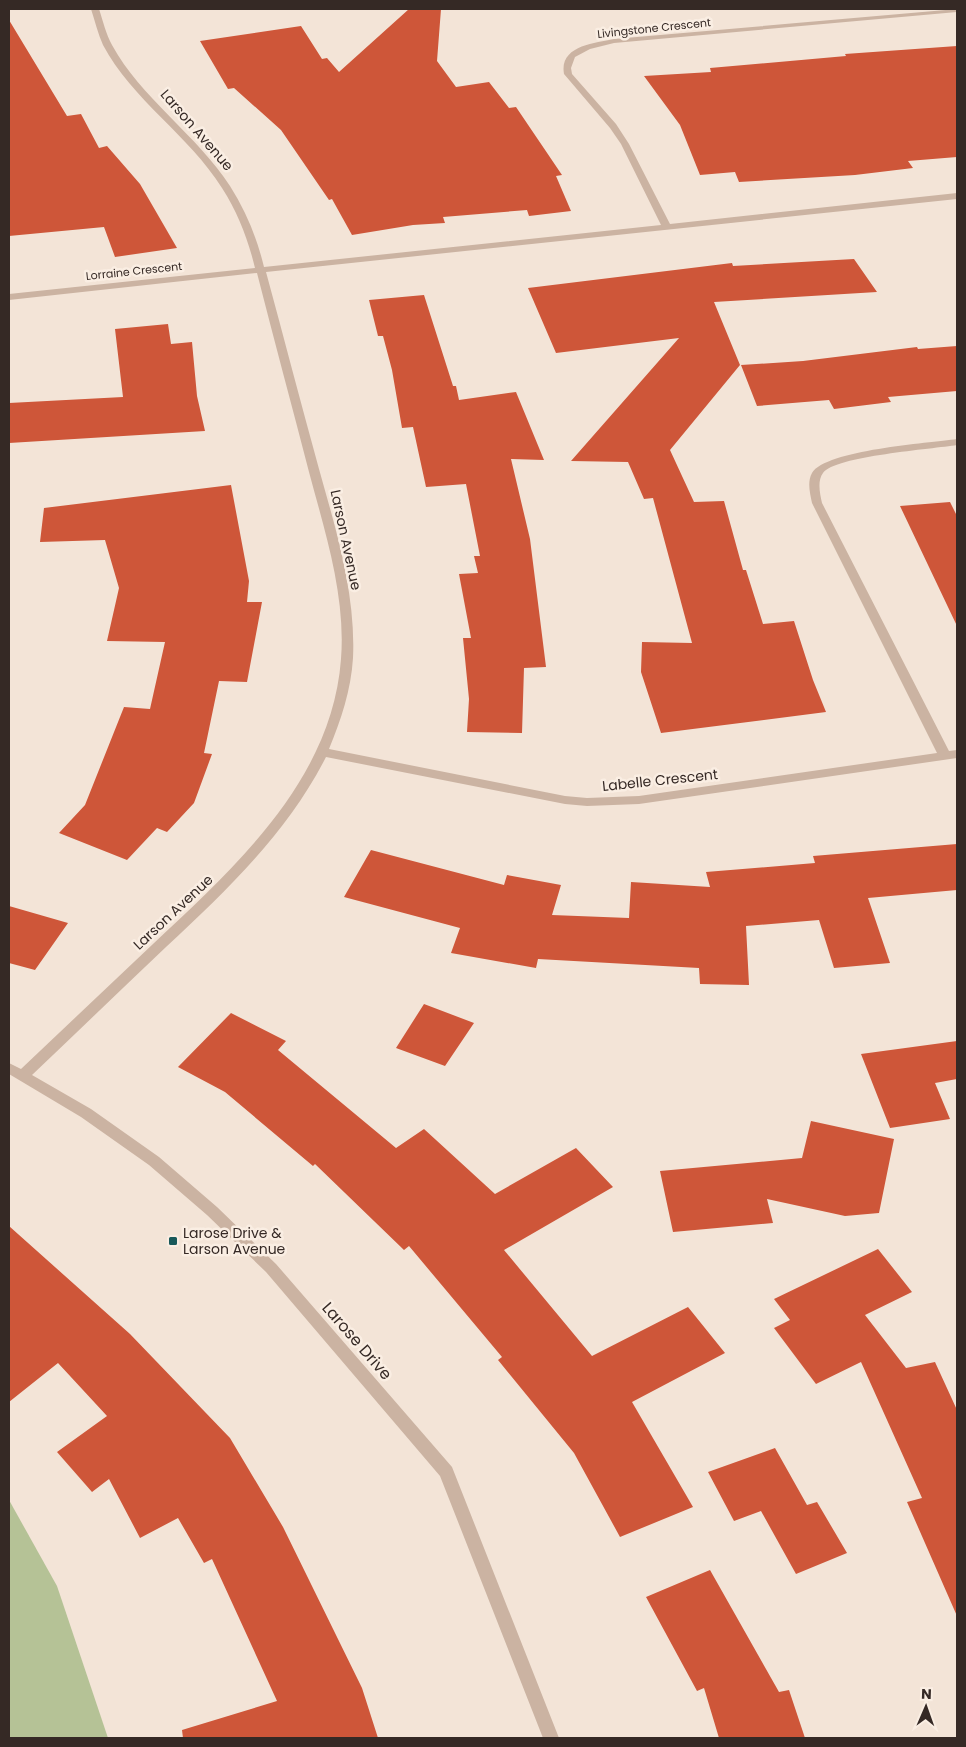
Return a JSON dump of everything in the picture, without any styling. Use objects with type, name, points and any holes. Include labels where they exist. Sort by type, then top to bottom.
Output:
[{"type":"street","name":"Larson Avenue","points":[[23,1075],[226,883],[268,836],[304,785],[322,752],[336,718],[347,658],[345,608],[336,548],[262,269],[251,235],[226,188],[194,146],[123,69],[107,44],[95,9]]},
{"type":"street","points":[[853,20],[865,9]]},
{"type":"street","name":"Livingstone Crescent","points":[[667,226],[622,140],[568,74],[567,68],[571,56],[587,47],[614,41],[957,10]]},
{"type":"street","points":[[262,269],[957,196]]},
{"type":"street","name":"Lorraine Crescent","points":[[9,297],[262,269]]},
{"type":"street","points":[[945,756],[817,503],[814,490],[818,471],[826,464],[864,454],[957,442]]},
{"type":"street","name":"Labelle Crescent","points":[[322,752],[565,800],[587,802],[639,800],[957,754]]},
{"type":"street","name":"Larose Drive","points":[[9,1068],[86,1113],[154,1161],[212,1211],[271,1268],[446,1472],[551,1738]]},
{"type":"green space","points":[[9,1500],[57,1586],[108,1738],[9,1738]]},
{"type":"building","points":[[409,9],[441,9],[437,61],[456,87],[489,82],[509,108],[516,107],[562,175],[556,176],[571,211],[529,216],[527,210],[443,217],[445,223],[413,225],[352,235],[332,199],[329,200],[281,130],[234,88],[228,89],[200,41],[301,26],[322,59],[327,58],[339,72]]},
{"type":"building","points":[[9,20],[67,116],[81,114],[99,148],[107,146],[140,184],[177,248],[115,257],[104,227],[9,236]]},
{"type":"building","points":[[957,46],[957,157],[908,161],[913,168],[855,175],[739,182],[735,172],[700,175],[680,125],[644,76],[711,72],[710,68],[846,56],[845,54]]},
{"type":"building","points":[[854,259],[877,292],[714,302],[740,365],[670,450],[694,502],[724,501],[743,570],[746,570],[763,624],[794,621],[813,680],[826,712],[661,733],[641,672],[642,642],[692,643],[653,498],[644,499],[628,462],[571,461],[679,338],[556,353],[528,288],[732,263],[733,266]]},
{"type":"building","points":[[424,295],[453,386],[456,386],[459,400],[516,392],[544,460],[511,459],[530,539],[546,667],[524,668],[522,733],[467,732],[469,699],[463,638],[471,638],[459,574],[478,573],[474,556],[480,556],[466,484],[426,487],[413,427],[402,428],[392,370],[383,336],[378,336],[369,300]]},
{"type":"building","points":[[168,324],[171,344],[192,342],[197,396],[205,431],[9,443],[9,403],[123,397],[115,329]]},
{"type":"building","points":[[957,346],[957,391],[888,397],[891,402],[834,409],[829,400],[757,406],[741,365],[803,361],[917,347],[918,349]]},
{"type":"building","points":[[231,485],[249,581],[247,602],[262,602],[247,682],[219,681],[204,753],[212,754],[194,803],[167,832],[157,828],[127,860],[59,833],[85,805],[124,707],[150,709],[165,642],[107,641],[119,588],[105,540],[40,542],[44,508]]},
{"type":"building","points":[[950,502],[957,516],[957,626],[900,506]]},
{"type":"building","points":[[957,844],[957,890],[868,898],[890,963],[834,968],[819,920],[746,926],[749,985],[700,984],[699,968],[538,959],[536,968],[451,953],[460,928],[344,897],[371,850],[504,885],[507,875],[561,885],[552,915],[629,918],[631,882],[710,887],[706,872],[815,863],[813,856]]},
{"type":"building","points":[[9,906],[68,923],[35,970],[9,963]]},
{"type":"building","points":[[424,1004],[474,1023],[445,1066],[396,1048]]},
{"type":"building","points":[[231,1013],[286,1041],[278,1050],[396,1148],[424,1129],[495,1194],[576,1148],[613,1187],[504,1250],[592,1356],[688,1307],[725,1353],[632,1402],[693,1507],[620,1537],[574,1453],[498,1360],[502,1357],[409,1246],[404,1250],[315,1164],[313,1166],[225,1092],[178,1067]]},
{"type":"building","points":[[957,1041],[957,1079],[935,1083],[950,1119],[890,1128],[861,1054]]},
{"type":"building","points":[[811,1121],[894,1139],[879,1213],[845,1216],[767,1199],[773,1223],[673,1232],[660,1171],[802,1158]]},
{"type":"building","points":[[9,1226],[130,1334],[230,1438],[283,1527],[362,1688],[378,1738],[183,1738],[182,1730],[277,1701],[212,1559],[204,1563],[178,1518],[140,1538],[109,1479],[92,1492],[57,1452],[107,1416],[58,1363],[9,1402]]},
{"type":"building","points":[[878,1249],[912,1292],[865,1315],[906,1368],[935,1362],[957,1410],[957,1616],[907,1502],[922,1498],[861,1362],[816,1384],[774,1328],[790,1320],[774,1299]]},
{"type":"building","points":[[775,1448],[807,1505],[817,1502],[847,1553],[796,1574],[761,1511],[734,1521],[708,1472]]},
{"type":"building","points":[[710,1570],[779,1692],[789,1690],[805,1738],[719,1738],[704,1688],[697,1691],[646,1597]]},
{"type":"place","name":"Larose Drive & Larson Avenue","points":[[173,1241]]}]
